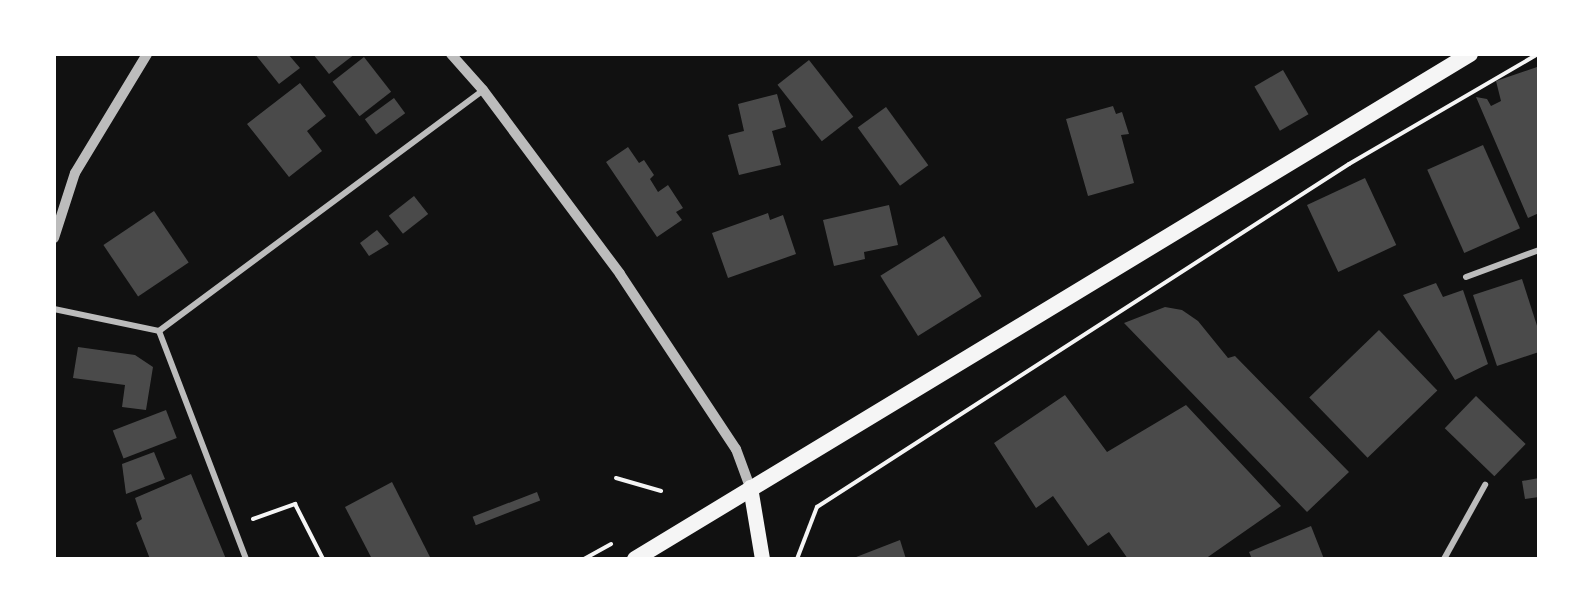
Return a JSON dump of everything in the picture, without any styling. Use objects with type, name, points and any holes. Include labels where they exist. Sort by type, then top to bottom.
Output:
[{"type":"highway","points":[[635,559],[750,487],[1470,54]]},
{"type":"main road","points":[[750,487],[762,559]]},
{"type":"street","points":[[54,238],[75,173],[147,54]]},
{"type":"street","points":[[451,54],[483,90],[620,274],[736,449],[750,487]]},
{"type":"street","points":[[54,309],[159,331],[483,90]]},
{"type":"street","points":[[1466,277],[1539,250]]},
{"type":"street","points":[[159,331],[246,559]]},
{"type":"street","points":[[1444,559],[1485,484]]},
{"type":"path","points":[[797,559],[817,507],[1349,164],[1538,54]]},
{"type":"path","points":[[616,478],[661,491]]},
{"type":"path","points":[[270,512],[296,504],[323,559]]},
{"type":"building","points":[[255,54],[288,54],[300,68],[279,84]]},
{"type":"building","points":[[313,54],[355,54],[329,74]]},
{"type":"building","points":[[364,57],[391,92],[360,116],[332,82]]},
{"type":"building","points":[[809,60],[853,117],[822,141],[777,85]]},
{"type":"building","points":[[1537,67],[1539,213],[1528,218],[1476,97],[1487,99],[1491,106],[1501,101],[1496,81]]},
{"type":"building","points":[[1283,70],[1308,114],[1280,131],[1254,86]]},
{"type":"building","points":[[300,83],[326,116],[307,131],[322,151],[289,177],[247,124]]},
{"type":"building","points":[[777,94],[786,127],[772,131],[781,165],[739,175],[728,135],[744,131],[738,104]]},
{"type":"building","points":[[394,98],[405,113],[376,135],[365,119]]},
{"type":"building","points":[[1113,106],[1116,114],[1122,112],[1129,134],[1121,135],[1134,183],[1088,196],[1066,119]]},
{"type":"building","points":[[886,107],[928,165],[900,186],[858,128]]},
{"type":"building","points":[[1483,145],[1520,228],[1464,253],[1427,170]]},
{"type":"building","points":[[628,147],[639,163],[644,160],[654,175],[650,179],[658,192],[668,185],[683,208],[676,212],[682,220],[657,237],[606,162]]},
{"type":"building","points":[[1365,178],[1396,245],[1338,272],[1307,205]]},
{"type":"building","points":[[414,196],[428,214],[403,234],[389,216]]},
{"type":"building","points":[[889,205],[898,245],[864,252],[865,259],[834,266],[823,220]]},
{"type":"building","points":[[154,211],[189,262],[138,297],[103,245]]},
{"type":"building","points":[[768,213],[770,220],[783,215],[796,254],[728,278],[712,233]]},
{"type":"building","points":[[377,230],[389,244],[369,256],[360,243]]},
{"type":"building","points":[[944,236],[982,296],[918,336],[880,276]]},
{"type":"building","points":[[1522,279],[1539,332],[1539,352],[1497,366],[1473,295]]},
{"type":"building","points":[[1436,283],[1443,297],[1463,290],[1488,364],[1455,380],[1403,295]]},
{"type":"building","points":[[1165,307],[1182,310],[1198,321],[1228,358],[1235,356],[1349,472],[1307,512],[1124,323]]},
{"type":"building","points":[[1379,330],[1437,390],[1368,458],[1309,397]]},
{"type":"building","points":[[78,347],[135,355],[153,367],[146,410],[122,407],[125,385],[73,378]]},
{"type":"building","points":[[1065,395],[1107,452],[1186,405],[1281,506],[1205,559],[1128,559],[1109,532],[1088,546],[1053,496],[1036,508],[994,443]]},
{"type":"building","points":[[1476,396],[1526,444],[1494,476],[1445,428]]},
{"type":"building","points":[[166,410],[177,438],[124,458],[113,430]]},
{"type":"building","points":[[154,452],[165,479],[126,494],[122,464]]},
{"type":"building","points":[[191,474],[226,559],[150,559],[136,523],[142,519],[135,498]]},
{"type":"building","points":[[1539,478],[1539,497],[1525,499],[1522,481]]},
{"type":"building","points":[[392,482],[431,559],[372,559],[345,507]]},
{"type":"building","points":[[537,492],[540,500],[476,525],[473,517]]},
{"type":"building","points":[[1311,526],[1324,559],[1252,559],[1249,552]]},
{"type":"building","points":[[900,540],[906,559],[851,559]]}]
